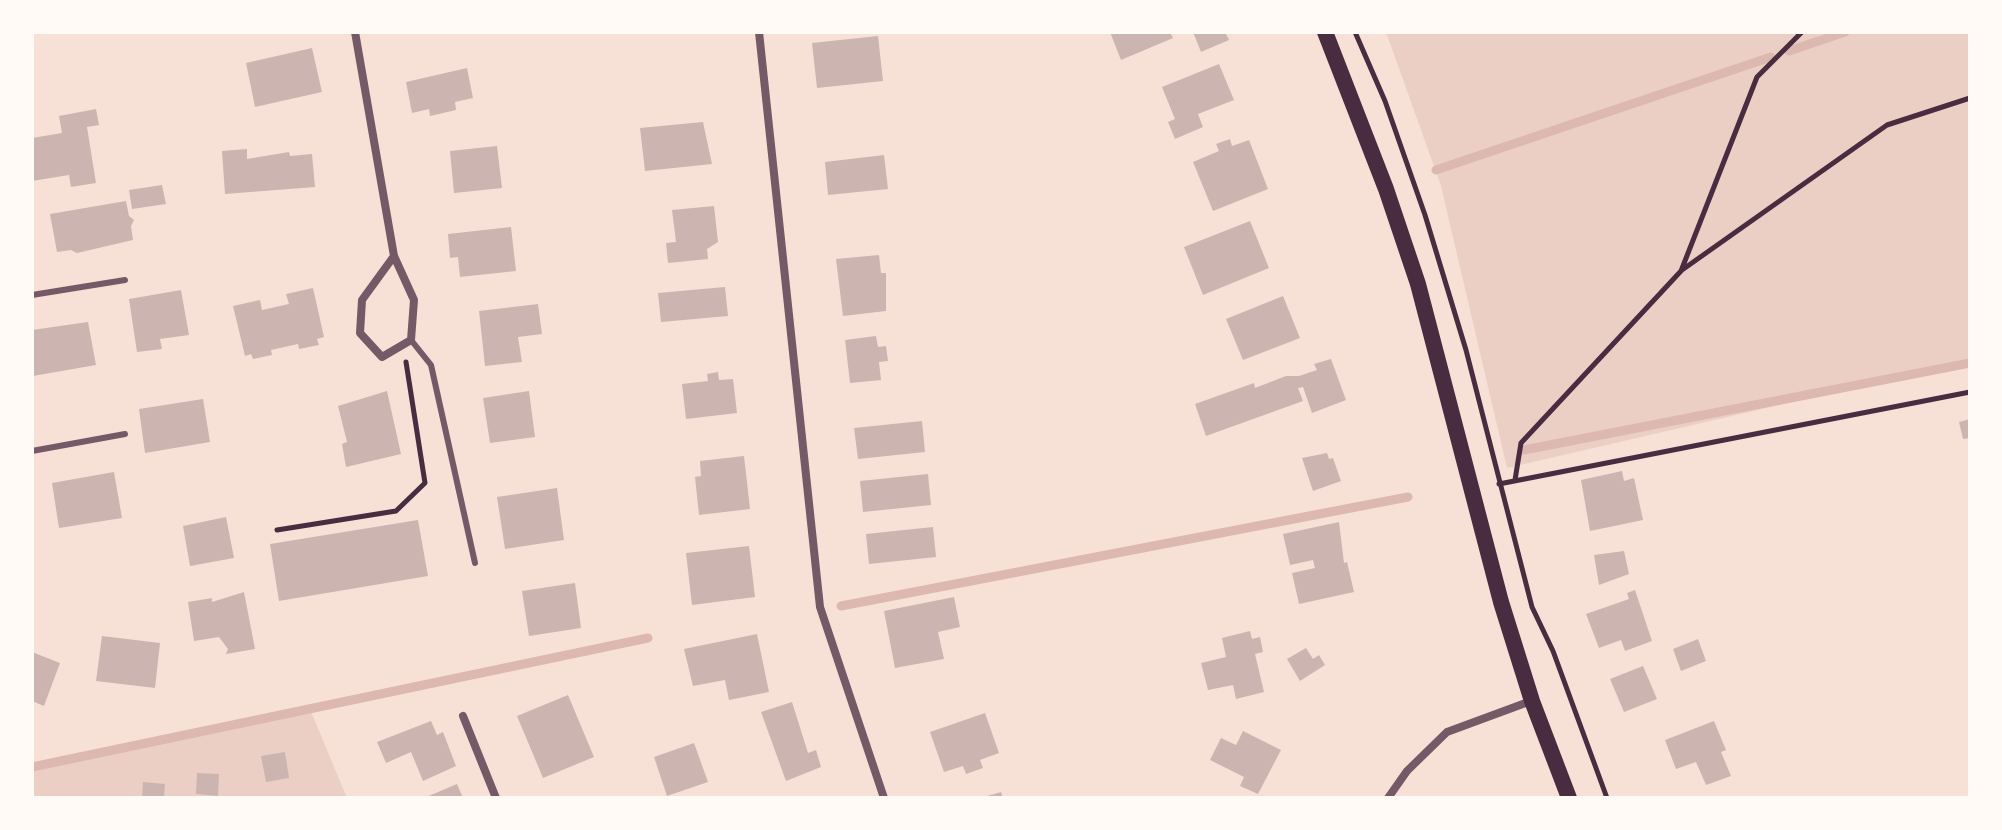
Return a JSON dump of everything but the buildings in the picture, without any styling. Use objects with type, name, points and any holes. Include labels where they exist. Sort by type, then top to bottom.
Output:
[{"type":"main road","points":[[1325,32],[1381,175],[1418,284],[1467,477],[1532,701],[1569,798]]},
{"type":"street","points":[[355,32],[394,256],[414,300],[407,343],[382,357],[360,333],[362,300],[394,256]]},
{"type":"street","points":[[759,32],[820,607],[884,798]]},
{"type":"street","points":[[1388,798],[1407,771],[1447,732],[1532,701]]},
{"type":"street","points":[[463,716],[496,798]]},
{"type":"lane","points":[[32,295],[125,280]]},
{"type":"lane","points":[[407,343],[431,365],[475,563]]},
{"type":"lane","points":[[32,451],[125,434]]},
{"type":"path","points":[[1355,32],[1385,101],[1425,215],[1466,350],[1532,607],[1553,651],[1607,798]]},
{"type":"path","points":[[1681,271],[1757,77],[1802,32]]},
{"type":"path","points":[[1515,480],[1521,443],[1681,271],[1887,125],[1970,98]]},
{"type":"path","points":[[277,530],[396,511],[425,483],[407,343]]},
{"type":"path","points":[[1499,484],[1970,392]]},
{"type":"shaded area","points":[[1386,32],[1970,32],[1970,361],[1507,468],[1441,186]]},
{"type":"shaded area","points":[[310,709],[347,798],[32,798],[32,765]]},
{"type":"waterway","points":[[1789,51],[1845,32]]},
{"type":"waterway","points":[[1436,170],[1771,57]]},
{"type":"waterway","points":[[1524,450],[1970,363]]},
{"type":"waterway","points":[[841,606],[1408,497]]},
{"type":"waterway","points":[[32,767],[648,638]]}]
